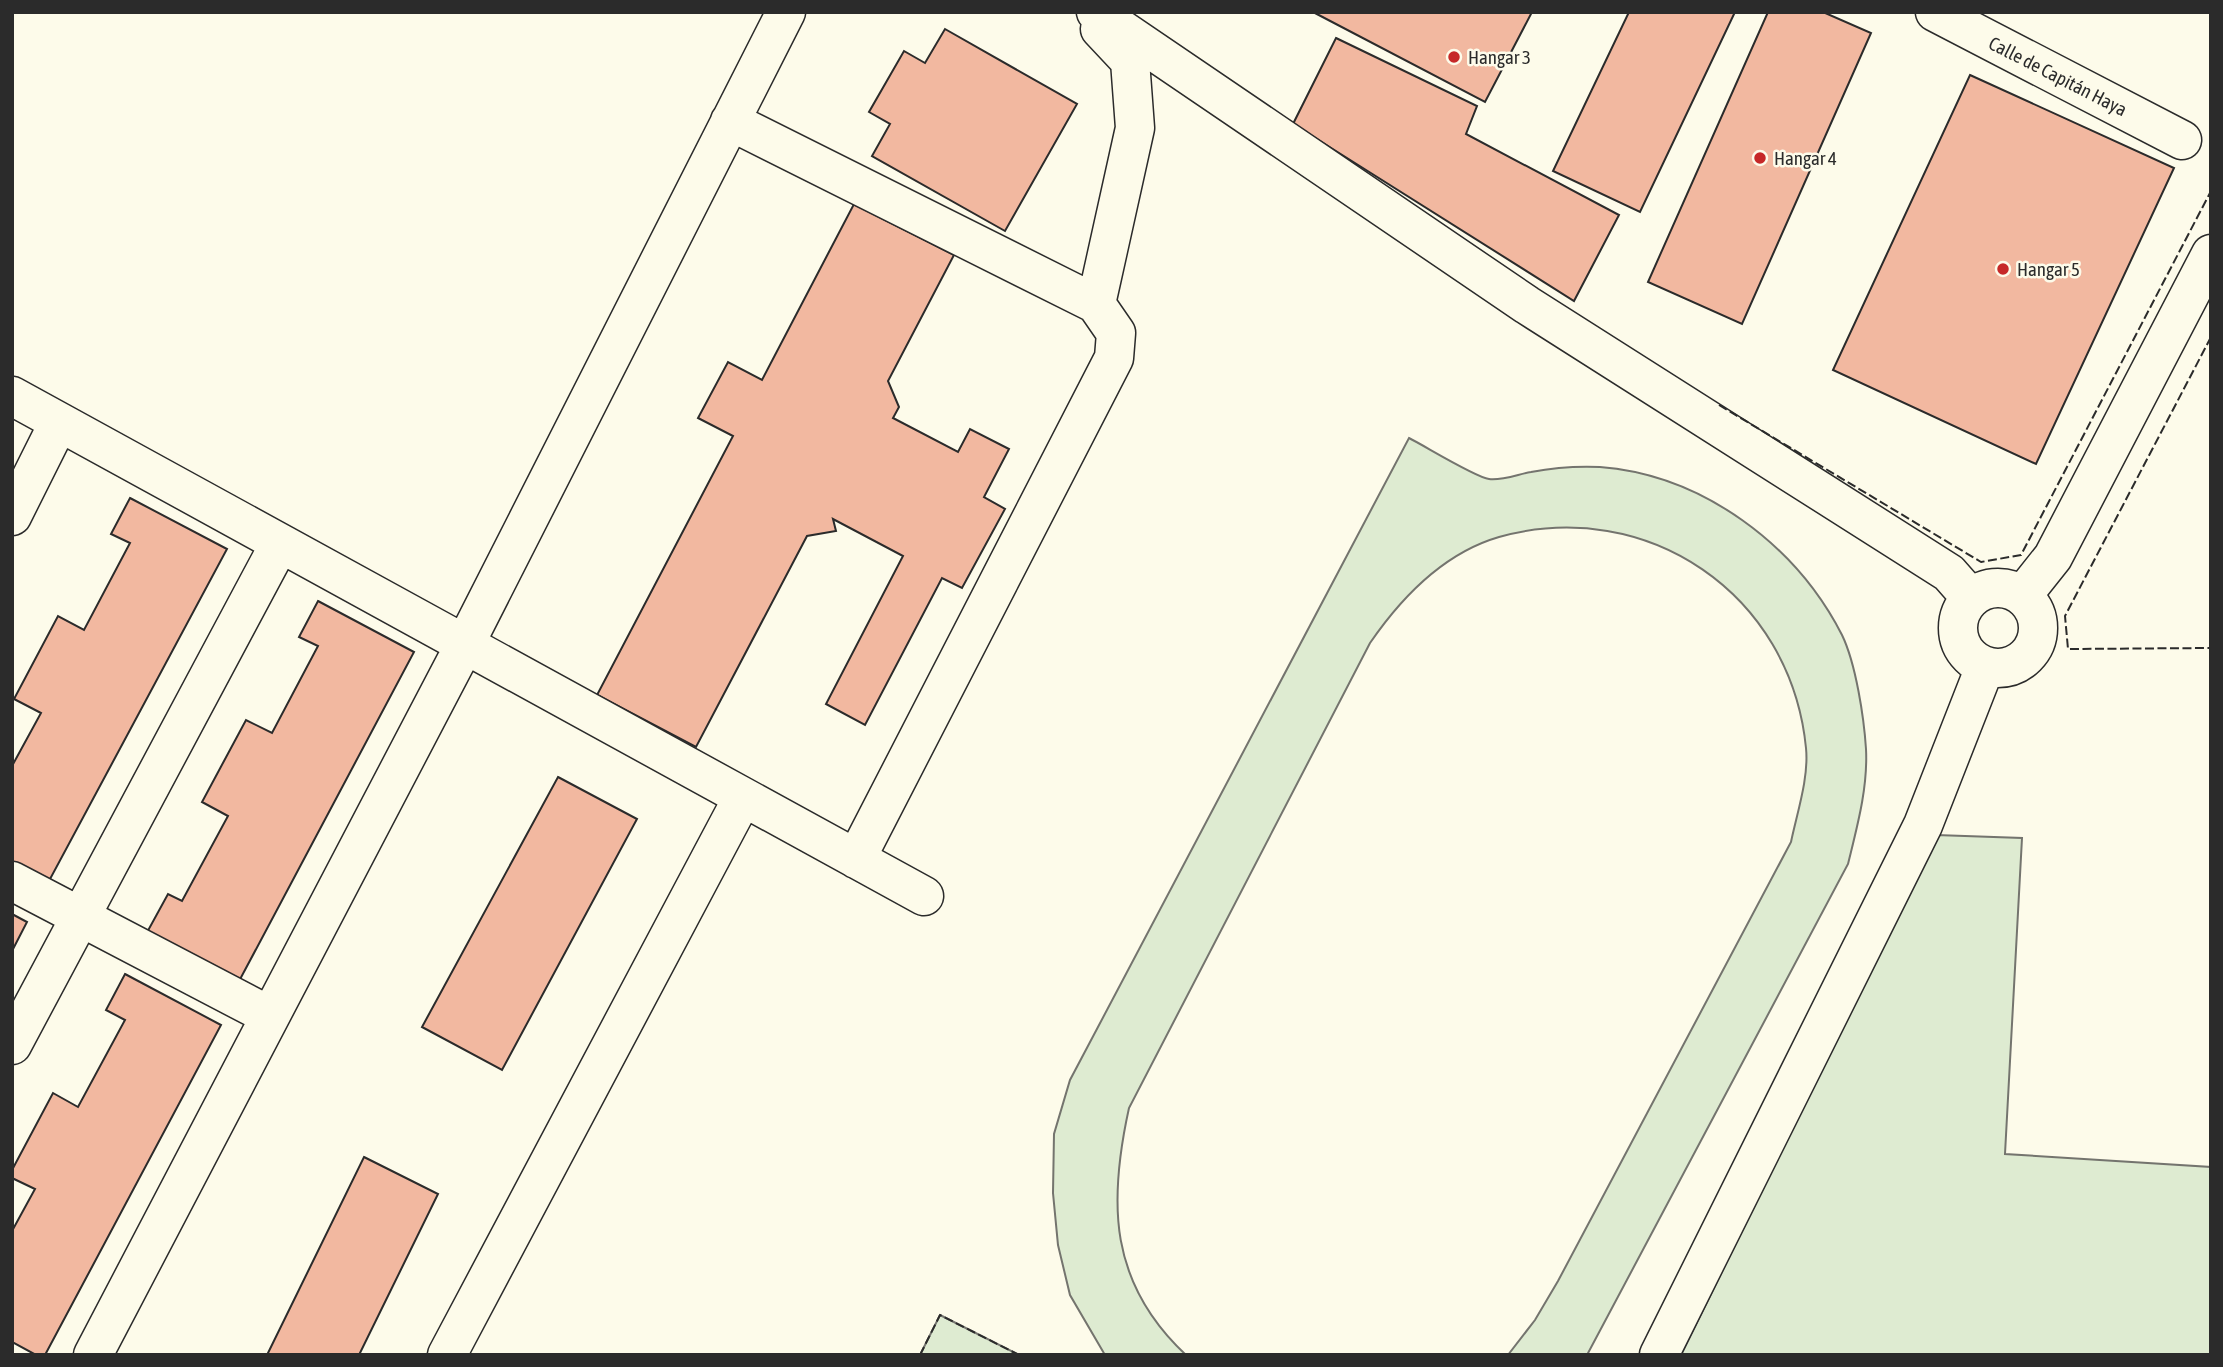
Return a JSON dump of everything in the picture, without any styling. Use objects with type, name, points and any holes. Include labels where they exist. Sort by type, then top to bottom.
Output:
[{"type":"street","points":[[93,1355],[464,644],[786,12]]},
{"type":"street","points":[[1084,12],[1130,61],[1135,128],[1096,304]]},
{"type":"street","points":[[1096,12],[1527,305],[1949,573],[1971,598]]},
{"type":"street","name":"Calle de Capitán Haya","points":[[1935,12],[2182,140]]},
{"type":"street","points":[[730,121],[1096,304],[1116,333],[1114,358],[856,859]]},
{"type":"street","points":[[2022,596],[2053,557],[2211,254]]},
{"type":"street","points":[[12,396],[924,896]]},
{"type":"street","points":[[12,516],[59,422]]},
{"type":"street","points":[[12,1045],[280,543]]},
{"type":"street","points":[[1996,588],[2022,596],[2036,617],[2036,642],[2021,661],[2010,667],[1985,667],[1973,660],[1958,637],[1962,610],[1971,598],[1996,588]]},
{"type":"street","points":[[1659,1355],[1923,825],[1985,667]]},
{"type":"street","points":[[447,1355],[743,797]]},
{"type":"street","points":[[12,881],[270,1016]]},
{"type":"green space","points":[[1409,438],[1489,479],[1574,467],[1600,467],[1638,473],[1675,484],[1710,500],[1742,520],[1772,544],[1823,602],[1842,635],[1855,676],[1863,722],[1866,764],[1861,807],[1848,864],[1587,1355],[1508,1355],[1535,1320],[1558,1281],[1791,842],[1804,783],[1806,748],[1795,693],[1773,644],[1741,603],[1702,569],[1657,545],[1607,531],[1554,528],[1499,537],[1460,554],[1410,594],[1370,643],[1129,1108],[1118,1177],[1121,1240],[1129,1270],[1142,1299],[1161,1328],[1186,1355],[1105,1355],[1070,1295],[1058,1245],[1053,1193],[1054,1134],[1070,1080]]},
{"type":"green space","points":[[1936,835],[2022,838],[2005,1154],[2211,1167],[2211,1355],[1681,1355]]},
{"type":"green space","points":[[940,1315],[1019,1355],[920,1355]]},
{"type":"building","name":"Hangar 3","points":[[1313,12],[1532,12],[1485,102]]},
{"type":"building","points":[[1629,12],[1735,12],[1640,212],[1553,171]]},
{"type":"building","name":"Hangar 4","points":[[1768,12],[1823,12],[1871,33],[1742,324],[1648,282]]},
{"type":"building","points":[[945,29],[1077,104],[1005,231],[872,156],[890,124],[869,112],[904,51],[925,63]]},
{"type":"building","points":[[1336,38],[1477,106],[1466,134],[1619,215],[1574,301],[1293,124]]},
{"type":"building","name":"Hangar 5","points":[[1970,75],[2174,168],[2036,464],[1833,370]]},
{"type":"building","points":[[854,204],[954,255],[888,381],[899,407],[893,418],[958,452],[970,429],[1009,449],[984,497],[1005,509],[962,588],[942,578],[865,725],[826,704],[903,556],[833,519],[836,531],[807,536],[696,747],[597,695],[733,436],[698,418],[728,362],[762,380]]},
{"type":"building","points":[[130,498],[227,549],[49,881],[12,862],[12,766],[41,713],[14,699],[58,616],[84,630],[130,543],[111,534]]},
{"type":"building","points":[[318,601],[414,652],[237,985],[145,936],[168,894],[182,901],[228,816],[202,802],[246,720],[272,733],[318,646],[299,637]]},
{"type":"building","points":[[558,777],[637,819],[502,1070],[422,1027]]},
{"type":"building","points":[[12,914],[27,922],[12,951]]},
{"type":"building","points":[[125,974],[221,1025],[45,1355],[36,1355],[12,1342],[12,1231],[35,1189],[12,1178],[12,1170],[53,1093],[78,1107],[125,1020],[106,1010]]},
{"type":"building","points":[[364,1157],[438,1194],[359,1355],[267,1355]]},
{"type":"fence","points":[[1719,405],[1981,562],[2021,555],[2211,191]]},
{"type":"fence","points":[[2211,337],[2065,616],[2068,649],[2211,648]]},
{"type":"fence","points":[[920,1355],[940,1315],[1019,1355]]},
{"type":"place","name":"Hangar 3","points":[[1454,57]]},
{"type":"place","name":"Hangar 4","points":[[1760,158]]},
{"type":"place","name":"Hangar 5","points":[[2003,269]]}]
